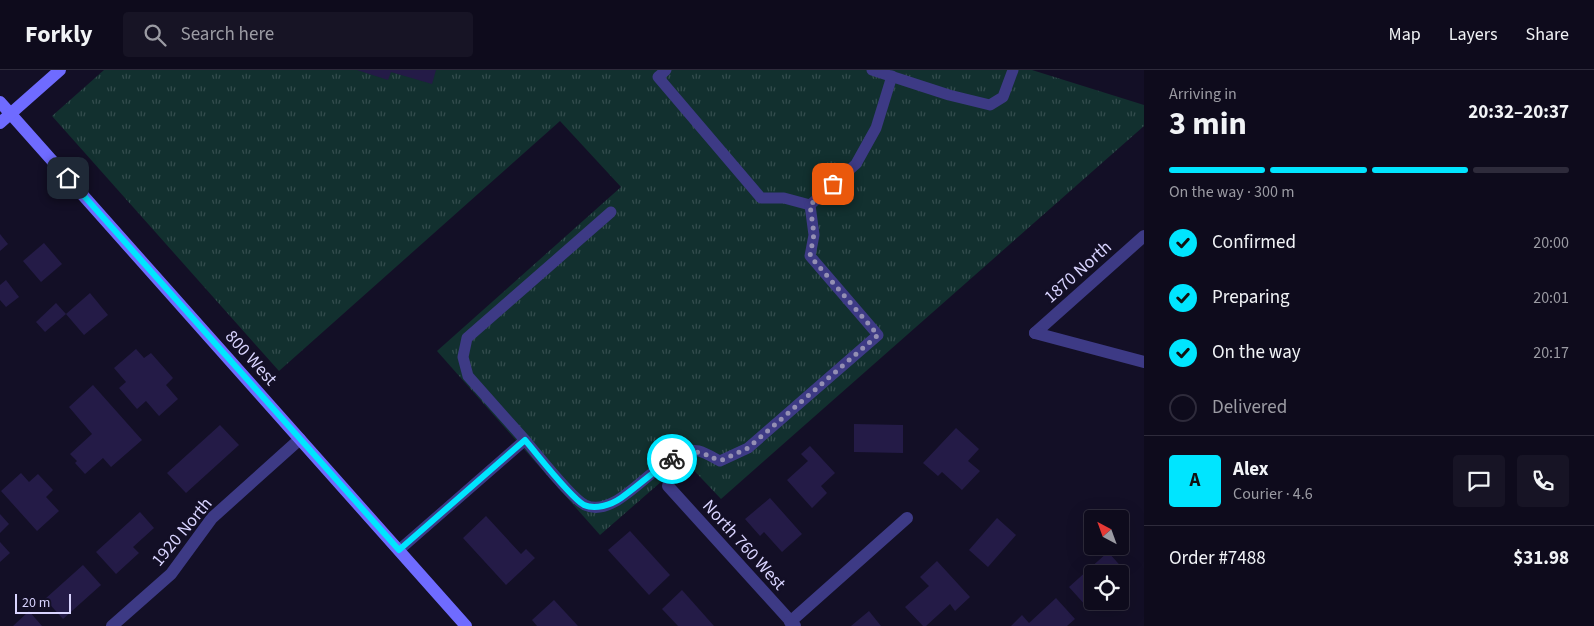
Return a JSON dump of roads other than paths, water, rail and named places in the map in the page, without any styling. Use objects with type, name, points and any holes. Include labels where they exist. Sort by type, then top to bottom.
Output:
[{"type":"street","points":[[0,123],[60,70]]},
{"type":"street","name":"800 West","points":[[0,102],[466,626]]},
{"type":"street","name":"1870 North","points":[[1144,236],[1035,333],[1144,362]]},
{"type":"street","name":"1920 North","points":[[112,626],[171,574],[212,518],[300,439]]},
{"type":"street","name":"North 760 West","points":[[668,486],[792,624]]},
{"type":"street","points":[[792,624],[907,518]]},
{"type":"lane","points":[[666,70],[658,77],[761,198],[784,198],[810,205]]},
{"type":"lane","points":[[872,70],[949,95],[990,104],[1003,97],[1013,70]]},
{"type":"lane","points":[[810,205],[856,164],[876,128],[892,76]]},
{"type":"lane","points":[[611,212],[467,338],[463,357],[468,376],[571,493],[585,505],[600,507],[619,500],[657,469],[682,453],[699,451],[720,461],[748,448],[878,335],[810,256],[814,234],[810,205]]},
{"type":"lane","points":[[399,550],[525,440]]}]
